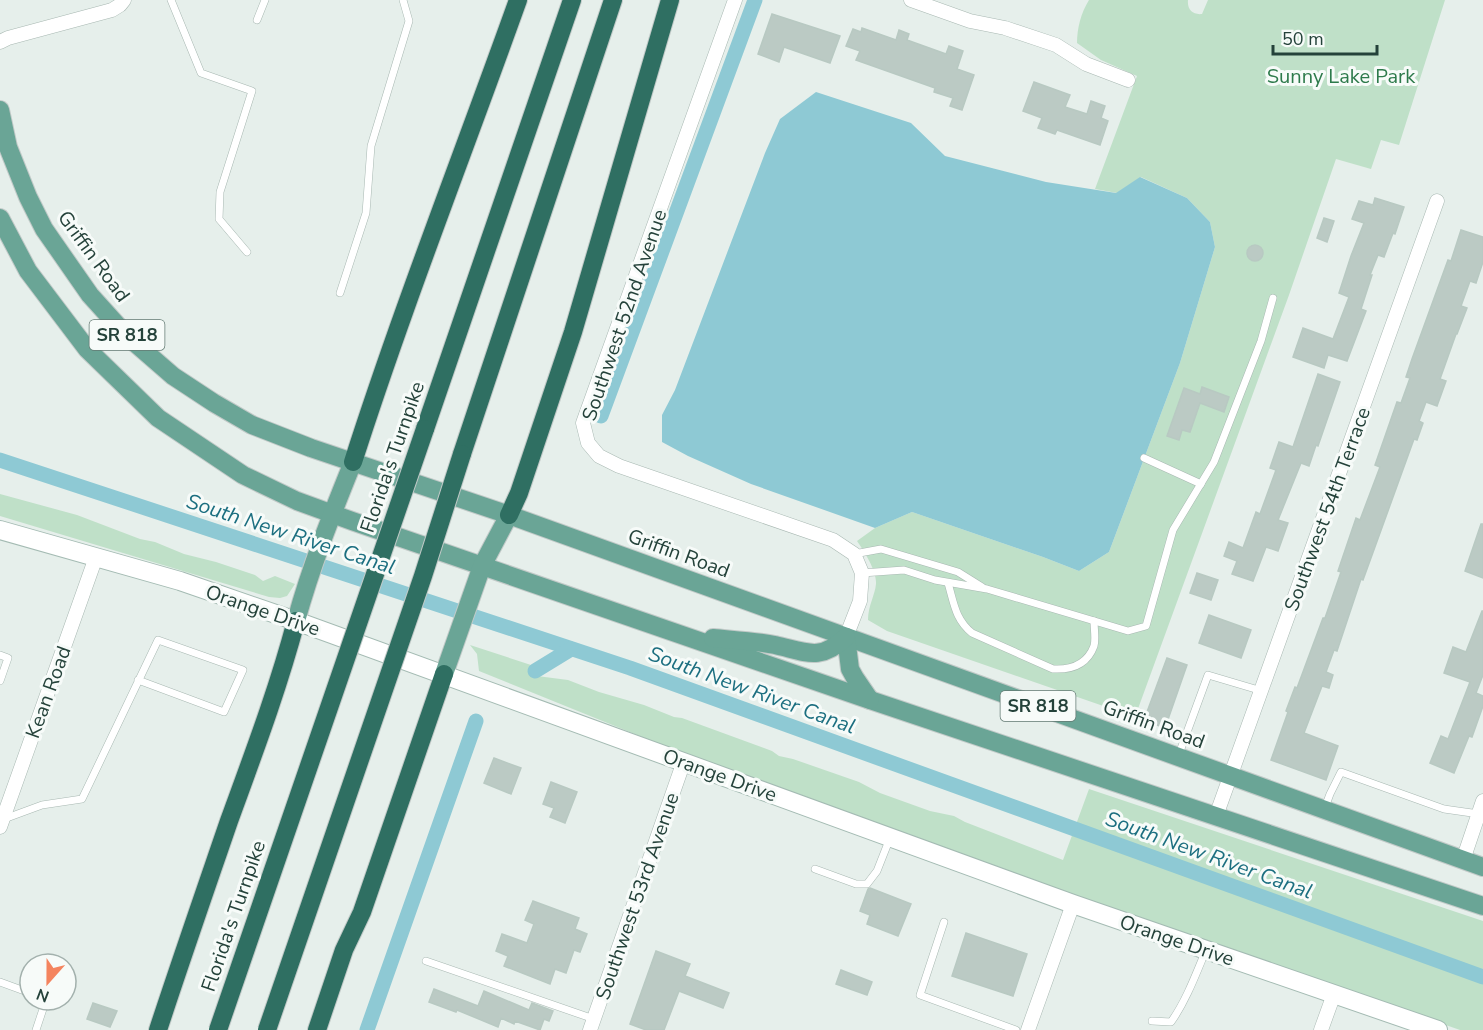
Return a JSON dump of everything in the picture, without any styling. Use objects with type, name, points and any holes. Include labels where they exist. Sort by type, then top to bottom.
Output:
[{"type":"highway","points":[[353,462],[428,243],[474,124],[518,0]]},
{"type":"highway","name":"Florida's Turnpike","points":[[218,1030],[572,0]]},
{"type":"highway","points":[[267,1030],[423,576],[613,0]]},
{"type":"highway","points":[[508,515],[519,493],[573,332],[670,0]]},
{"type":"highway","points":[[158,1030],[268,712],[296,621]]},
{"type":"highway","points":[[317,1030],[344,950],[362,912],[444,674]]},
{"type":"main road","name":"Griffin Road","points":[[0,110],[8,147],[28,197],[44,229],[90,295],[127,336],[173,376],[252,425],[311,448],[508,515],[1483,867]]},
{"type":"main road","name":"SR 818","points":[[0,218],[28,271],[87,349],[158,418],[243,475],[290,498],[870,700],[1483,906]]},
{"type":"main road","points":[[296,621],[332,513],[353,462]]},
{"type":"main road","points":[[444,674],[473,588],[508,515]]},
{"type":"main road","points":[[675,633],[774,645],[810,653],[828,650],[846,637]]},
{"type":"main road","points":[[846,637],[850,669],[870,700]]},
{"type":"street","points":[[0,42],[112,10],[124,0]]},
{"type":"street","name":"Southwest 52nd Avenue","points":[[735,0],[583,423],[588,443],[599,456],[619,466],[833,540],[854,554]]},
{"type":"street","points":[[911,0],[970,21],[1005,28],[1056,45],[1086,64],[1128,81]]},
{"type":"street","name":"Southwest 54th Terrace","points":[[1216,816],[1437,201]]},
{"type":"street","name":"Orange Drive","points":[[0,530],[180,581],[296,621],[1072,904],[1438,1030]]},
{"type":"street","points":[[846,637],[860,601],[862,573],[854,554]]},
{"type":"street","name":"Kean Road","points":[[1,822],[96,557]]},
{"type":"street","name":"Southwest 53rd Avenue","points":[[592,1024],[684,762]]},
{"type":"street","points":[[1463,860],[1481,808]]},
{"type":"street","points":[[1028,1030],[1072,904]]},
{"type":"street","points":[[1321,1030],[1334,994]]},
{"type":"lane","points":[[171,0],[201,73],[252,91],[220,192],[219,219],[247,252]]},
{"type":"lane","points":[[257,20],[265,0]]},
{"type":"lane","points":[[340,293],[366,213],[371,146],[409,21],[403,0]]},
{"type":"lane","points":[[862,573],[904,570],[948,583],[987,589],[1128,631],[1146,626],[1173,530],[1214,462],[1261,341],[1273,298]]},
{"type":"lane","points":[[1144,458],[1201,484]]},
{"type":"lane","points":[[854,554],[881,549],[958,573],[987,589]]},
{"type":"lane","points":[[948,583],[962,625],[972,633],[1053,669],[1066,670],[1088,657],[1095,645],[1094,621]]},
{"type":"lane","points":[[1,822],[42,805],[82,799],[138,680],[158,640],[243,670],[224,712],[138,680]]},
{"type":"lane","points":[[0,655],[8,658],[0,681]]},
{"type":"lane","points":[[1178,757],[1208,675],[1262,691]]},
{"type":"lane","points":[[1324,810],[1341,772],[1444,809],[1481,808]]},
{"type":"lane","points":[[815,869],[856,884],[867,884],[878,871],[890,838]]},
{"type":"lane","points":[[944,922],[920,995],[1016,1030]]},
{"type":"lane","points":[[1152,1021],[1171,1022],[1206,950]]},
{"type":"lane","points":[[426,961],[592,1024]]},
{"type":"lane","points":[[0,982],[18,989]]},
{"type":"lane","points":[[36,1030],[42,1012]]},
{"type":"green space","name":"Sunny Lake Park","points":[[1089,0],[1188,0],[1193,13],[1202,14],[1208,0],[1445,0],[1399,145],[1381,140],[1371,169],[1336,159],[1289,295],[1135,717],[887,631],[868,620],[876,579],[870,561],[857,541],[875,528],[912,512],[1079,571],[1109,552],[1180,363],[1215,247],[1210,222],[1187,198],[1141,177],[1117,193],[1095,189],[1137,76],[1101,60],[1077,43],[1080,21]]},
{"type":"green space","points":[[0,494],[77,515],[184,554],[255,575],[263,581],[275,576],[295,584],[287,596],[269,597],[0,516]]},
{"type":"green space","points":[[470,645],[531,665],[537,676],[568,680],[682,718],[772,751],[779,756],[859,782],[880,793],[930,811],[954,816],[1063,860],[1089,789],[1483,921],[1483,1030],[1460,1030],[960,855],[647,739],[479,671],[477,654]]},
{"type":"water","points":[[816,92],[911,123],[945,156],[1046,182],[1116,193],[1140,177],[1187,198],[1210,222],[1215,247],[1180,363],[1109,552],[1079,571],[912,512],[875,528],[751,484],[662,442],[662,415],[675,390],[765,153],[780,119]]},
{"type":"building","points":[[772,14],[840,36],[830,63],[784,47],[779,62],[758,54]]},
{"type":"building","points":[[862,28],[896,40],[899,30],[909,34],[907,40],[946,54],[949,46],[963,51],[957,69],[974,75],[962,110],[950,106],[953,98],[934,92],[935,88],[856,60],[860,51],[846,46],[853,29],[861,32]]},
{"type":"building","points":[[1034,82],[1070,95],[1065,107],[1087,114],[1091,101],[1105,106],[1101,118],[1108,121],[1100,145],[1057,130],[1055,134],[1038,128],[1042,118],[1023,111]]},
{"type":"building","points":[[1375,198],[1404,207],[1384,257],[1378,255],[1370,275],[1372,275],[1361,309],[1366,311],[1347,361],[1328,355],[1324,368],[1293,357],[1303,328],[1333,339],[1349,297],[1339,293],[1364,223],[1352,219],[1359,201],[1373,205]]},
{"type":"building","points":[[1324,218],[1334,221],[1327,242],[1317,238]]},
{"type":"building","points":[[1461,230],[1483,237],[1483,262],[1476,283],[1470,281],[1461,306],[1467,308],[1440,379],[1446,381],[1437,406],[1426,402],[1419,421],[1423,423],[1417,440],[1414,439],[1363,580],[1361,579],[1337,651],[1334,650],[1326,672],[1333,675],[1329,688],[1322,686],[1304,733],[1338,746],[1326,780],[1271,760],[1295,687],[1297,688],[1323,618],[1325,618],[1356,518],[1360,520],[1380,467],[1375,465],[1397,402],[1401,403],[1410,378],[1406,377],[1412,359]]},
{"type":"building","points":[[1255,245],[1261,247],[1263,253],[1261,259],[1255,261],[1249,259],[1247,253],[1249,247]]},
{"type":"building","points":[[1318,374],[1340,382],[1318,446],[1316,445],[1309,466],[1301,463],[1278,520],[1288,523],[1278,551],[1266,547],[1253,581],[1232,574],[1237,561],[1224,556],[1229,542],[1243,548],[1256,512],[1260,514],[1276,470],[1270,468],[1279,442],[1293,447]]},
{"type":"building","points":[[1202,387],[1229,397],[1224,412],[1200,403],[1190,432],[1182,430],[1179,440],[1167,436],[1184,388],[1200,394]]},
{"type":"building","points":[[1481,524],[1483,524],[1483,578],[1465,571]]},
{"type":"building","points":[[1197,573],[1218,580],[1211,600],[1190,593]]},
{"type":"building","points":[[1482,611],[1483,675],[1476,693],[1483,696],[1483,706],[1472,737],[1469,736],[1454,773],[1430,763],[1441,736],[1448,739],[1470,682],[1444,673],[1453,647],[1466,652]]},
{"type":"building","points":[[1209,615],[1251,630],[1241,658],[1199,643]]},
{"type":"building","points":[[1167,658],[1187,665],[1165,728],[1144,720]]},
{"type":"building","points":[[494,758],[521,768],[511,794],[484,783]]},
{"type":"building","points":[[551,782],[577,792],[565,823],[550,817],[554,808],[543,804]]},
{"type":"building","points":[[870,888],[911,904],[898,936],[867,924],[870,915],[860,911]]},
{"type":"building","points":[[533,901],[579,918],[575,929],[587,934],[580,952],[574,950],[566,973],[555,969],[550,984],[504,966],[508,956],[496,951],[502,934],[527,943],[534,924],[525,920]]},
{"type":"building","points":[[966,933],[1027,954],[1013,996],[952,976]]},
{"type":"building","points":[[656,951],[690,964],[685,976],[729,993],[723,1008],[679,991],[664,1030],[646,1030],[630,1024]]},
{"type":"building","points":[[841,970],[872,982],[867,995],[836,984]]},
{"type":"building","points":[[434,989],[478,1006],[484,991],[529,1010],[532,1003],[553,1011],[549,1021],[544,1019],[540,1030],[515,1021],[514,1024],[501,1018],[498,1027],[457,1010],[456,1012],[429,1002]]},
{"type":"building","points":[[93,1003],[117,1011],[110,1027],[87,1019]]},
{"type":"waterway","points":[[601,416],[755,0]]},
{"type":"waterway","name":"South New River Canal","points":[[0,460],[630,668],[1483,977]]},
{"type":"waterway","points":[[535,671],[571,649]]},
{"type":"waterway","points":[[367,1030],[476,721]]}]
